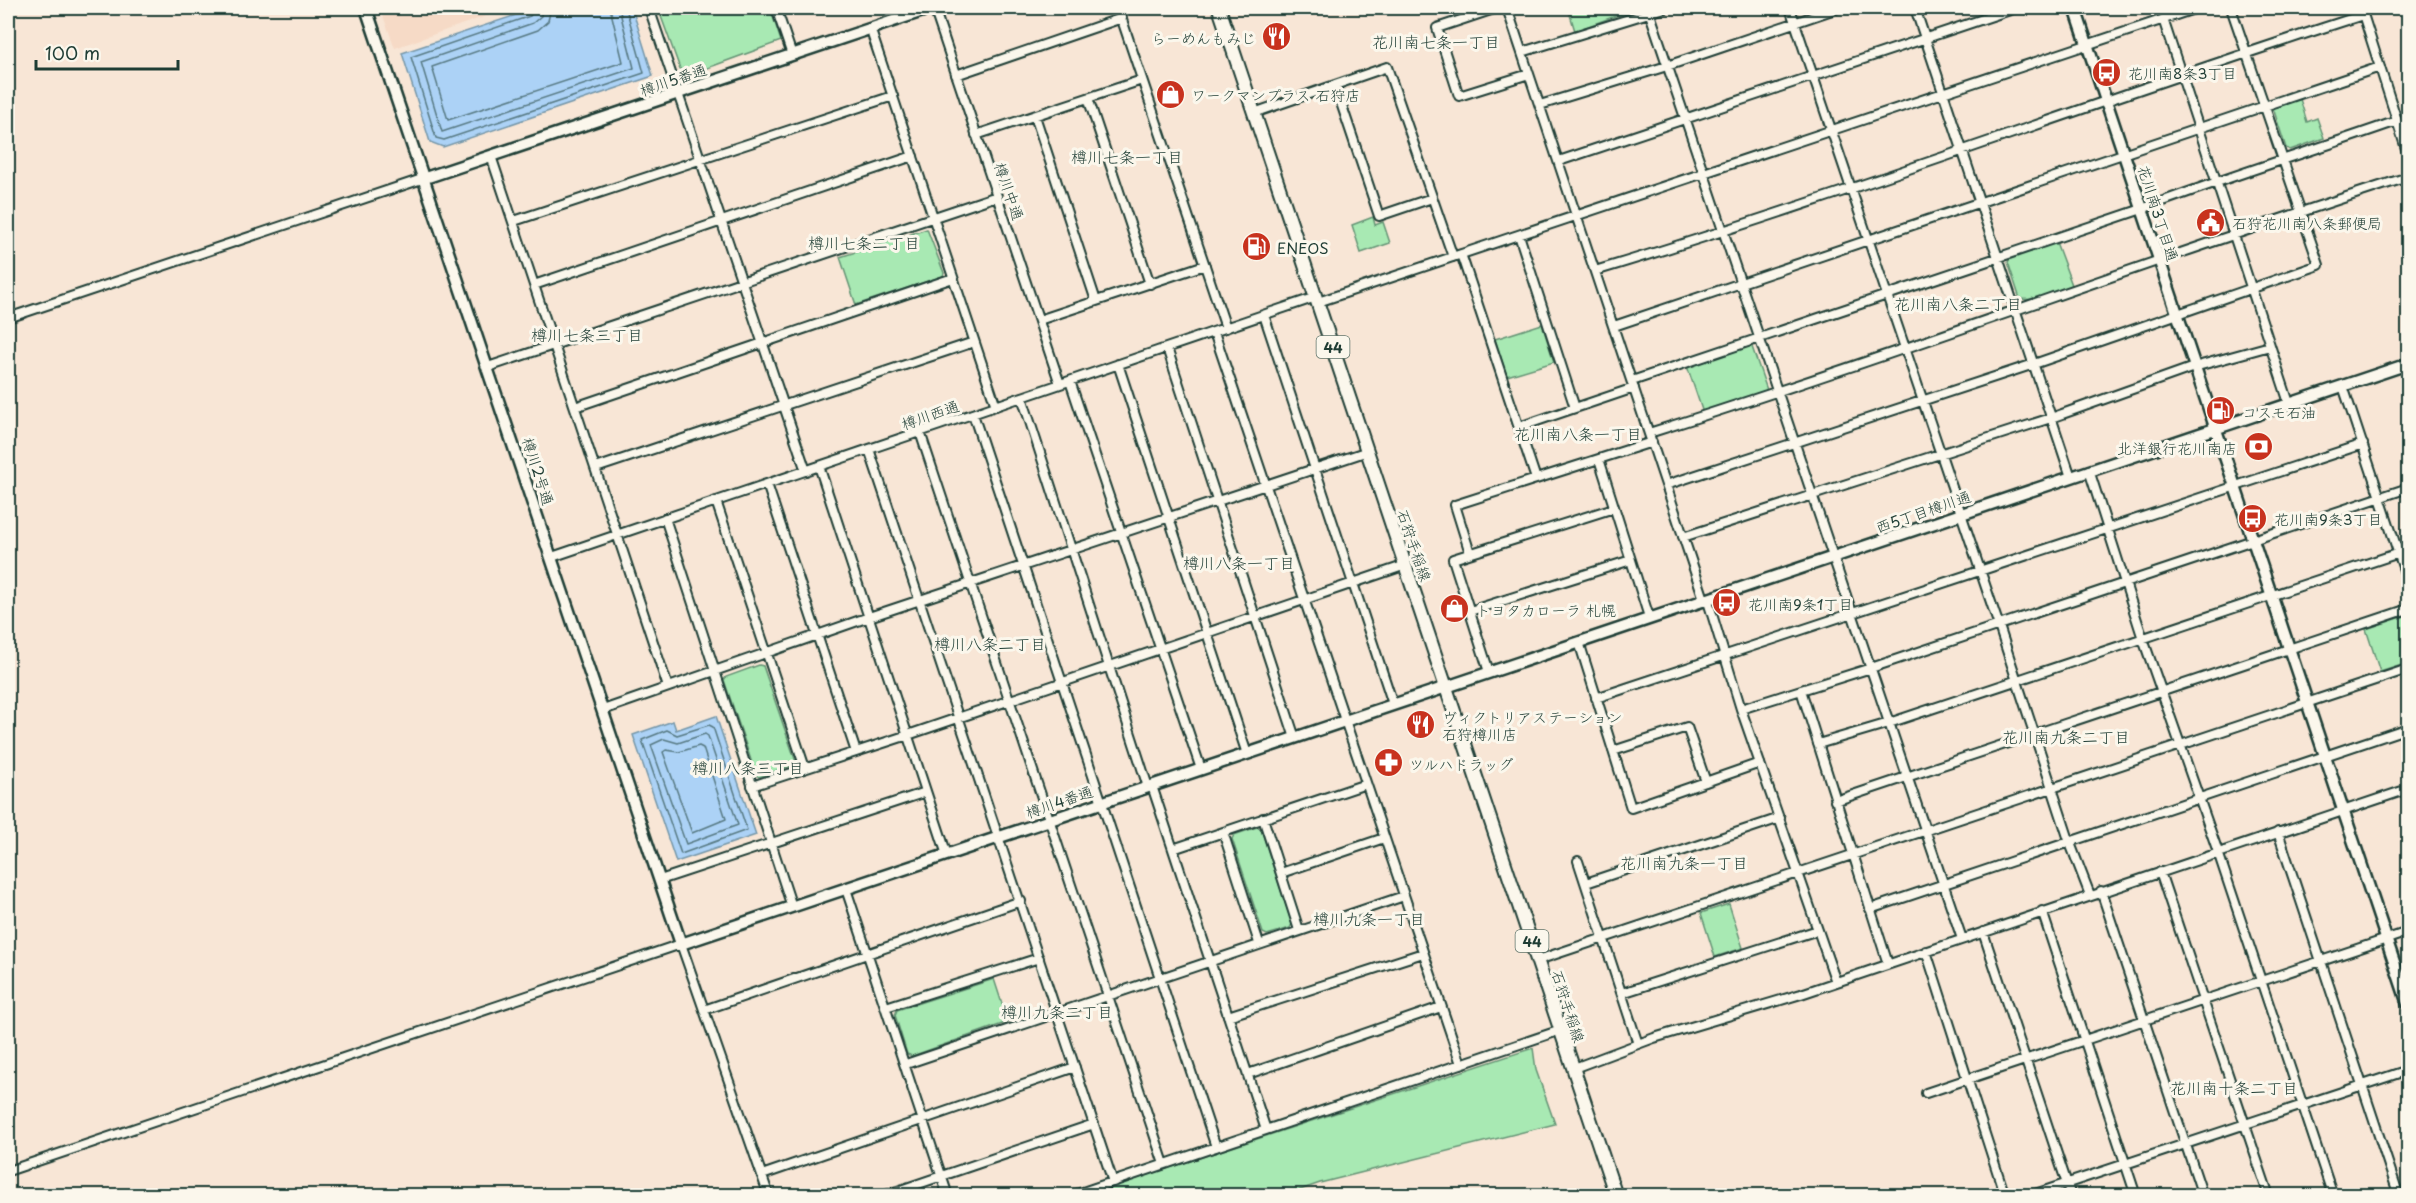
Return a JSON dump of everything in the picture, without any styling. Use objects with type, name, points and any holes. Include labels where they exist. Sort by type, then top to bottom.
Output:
[{"type":"main road","name":"石狩手稲線","points":[[1219,8],[1616,1196]]},
{"type":"street","name":"樽川2号通","points":[[366,8],[681,944]]},
{"type":"street","points":[[649,8],[806,471]]},
{"type":"street","points":[[776,8],[792,55]]},
{"type":"street","name":"樽川5番通","points":[[425,178],[933,8]]},
{"type":"street","name":"樽川中通","points":[[933,8],[1060,384]]},
{"type":"street","points":[[1118,8],[1226,328]]},
{"type":"street","points":[[1497,8],[1437,28],[1459,96],[1529,74]]},
{"type":"street","points":[[1507,8],[1741,709],[1836,982]]},
{"type":"street","points":[[1522,52],[1649,10],[1665,8]]},
{"type":"street","points":[[1790,8],[2070,843],[2090,895]]},
{"type":"street","points":[[1540,105],[1667,66],[1838,8]]},
{"type":"street","points":[[1915,8],[2071,477]]},
{"type":"street","points":[[1559,161],[2016,8]]},
{"type":"street","name":"花川南3丁目通","points":[[2074,8],[2409,1004]]},
{"type":"street","name":"樽川西通","points":[[552,557],[1264,315],[1453,257],[2197,8]]},
{"type":"street","points":[[1666,485],[2034,364],[2319,265],[2231,8]]},
{"type":"street","points":[[1649,10],[1962,939]]},
{"type":"street","points":[[1595,271],[1724,232],[2106,102],[2362,11],[2409,155]]},
{"type":"street","points":[[956,75],[1122,18]]},
{"type":"street","points":[[2163,19],[2289,404]]},
{"type":"street","points":[[870,28],[996,406]]},
{"type":"street","points":[[1254,113],[1387,67],[1453,257]]},
{"type":"street","points":[[1614,326],[1741,285],[2380,67]]},
{"type":"street","points":[[976,135],[1142,80]]},
{"type":"street","points":[[1335,85],[1379,216],[1432,198]]},
{"type":"street","points":[[514,221],[893,96]]},
{"type":"street","points":[[1088,98],[1150,284]]},
{"type":"street","points":[[1035,116],[1096,301]]},
{"type":"street","points":[[1519,427],[1575,408],[1759,337],[1887,296],[1998,255],[2142,208],[2216,180],[2283,161],[2397,121]]},
{"type":"street","points":[[491,156],[553,346],[619,534],[668,687]]},
{"type":"street","points":[[534,285],[913,156]]},
{"type":"street","points":[[1649,433],[1777,393],[1904,346],[2159,261],[2233,233],[2409,177]]},
{"type":"street","points":[[8,318],[425,178]]},
{"type":"street","points":[[488,367],[741,284],[997,196]]},
{"type":"street","points":[[1520,234],[1575,408]]},
{"type":"street","points":[[1461,254],[1536,479]]},
{"type":"street","points":[[1039,320],[1205,266]]},
{"type":"street","points":[[575,407],[953,278]]},
{"type":"street","points":[[1264,315],[1393,704]]},
{"type":"street","points":[[1214,332],[1461,1064]]},
{"type":"street","points":[[596,468],[974,342]]},
{"type":"street","points":[[1683,537],[1813,497],[2051,418],[2194,367],[2270,346]]},
{"type":"street","points":[[1167,348],[1257,616],[1295,738]]},
{"type":"street","points":[[1118,364],[1247,754]]},
{"type":"street","name":"西5丁目樽川通","points":[[1447,686],[2409,364]]},
{"type":"street","points":[[1071,381],[1120,533],[1201,769]]},
{"type":"street","points":[[2343,386],[2409,582]]},
{"type":"street","points":[[1022,397],[1266,1130]]},
{"type":"street","points":[[972,414],[1216,1147]]},
{"type":"street","points":[[920,432],[1164,1164]]},
{"type":"street","points":[[1470,553],[1455,505],[1652,442]]},
{"type":"street","points":[[1596,698],[2363,444]]},
{"type":"street","points":[[869,449],[1113,1182]]},
{"type":"street","points":[[603,710],[869,617],[1368,451]]},
{"type":"street","points":[[1599,459],[1649,617]]},
{"type":"street","points":[[819,466],[947,855]]},
{"type":"street","points":[[2089,470],[2143,639],[2218,852],[2333,1196]]},
{"type":"street","points":[[766,484],[815,636],[856,752]]},
{"type":"street","points":[[1741,709],[1999,626],[2409,488]]},
{"type":"street","points":[[716,501],[805,768]]},
{"type":"street","points":[[1489,672],[1454,559],[1614,508]]},
{"type":"street","points":[[665,518],[792,907]]},
{"type":"street","points":[[1818,744],[2017,681],[2409,550]]},
{"type":"street","points":[[1470,611],[1631,560]]},
{"type":"street","points":[[752,786],[960,718],[1406,565]]},
{"type":"street","points":[[1835,801],[2409,609]]},
{"type":"street","points":[[1579,642],[1631,807],[1760,763]]},
{"type":"street","points":[[1538,960],[2409,669]]},
{"type":"street","name":"樽川4番通","points":[[681,944],[1447,686]]},
{"type":"street","points":[[1801,690],[1888,964]]},
{"type":"street","points":[[1613,751],[1688,727],[1706,782]]},
{"type":"street","points":[[1870,909],[2409,728]]},
{"type":"street","points":[[1173,849],[1366,784]]},
{"type":"street","points":[[1574,1068],[1638,1044],[1836,982],[2409,789]]},
{"type":"street","points":[[660,880],[926,792]]},
{"type":"street","points":[[1263,818],[1299,930]]},
{"type":"street","points":[[1586,883],[1780,818]]},
{"type":"street","points":[[1223,832],[1259,943]]},
{"type":"street","points":[[2278,832],[2399,1196]]},
{"type":"street","points":[[1281,873],[1384,838]]},
{"type":"street","points":[[1578,861],[1605,937],[1638,1044]]},
{"type":"street","points":[[2160,872],[2269,1196]]},
{"type":"street","points":[[846,889],[948,1196]]},
{"type":"street","points":[[2102,891],[2204,1196]]},
{"type":"street","points":[[906,1064],[1259,943],[1404,896]]},
{"type":"street","points":[[704,1010],[1020,901]]},
{"type":"street","points":[[2042,912],[2136,1196]]},
{"type":"street","points":[[1622,993],[1818,930]]},
{"type":"street","points":[[1983,932],[2071,1196]]},
{"type":"street","points":[[1926,1093],[2409,932]]},
{"type":"street","points":[[8,1171],[681,944],[769,1196]]},
{"type":"street","points":[[1926,951],[2005,1196]]},
{"type":"street","points":[[1228,1016],[1423,953]]},
{"type":"street","points":[[886,1007],[1039,958]]},
{"type":"street","points":[[1248,1074],[1441,1007]]},
{"type":"street","points":[[1071,1196],[1561,1030]]},
{"type":"street","points":[[762,1175],[1075,1067]]},
{"type":"street","points":[[2029,1196],[2409,1070]]},
{"type":"street","points":[[883,1196],[1094,1124]]},
{"type":"shaded area","points":[[380,8],[509,8],[395,48]]},
{"type":"green space","points":[[448,8],[479,8],[451,17]]},
{"type":"green space","points":[[658,8],[770,8],[781,41],[683,77]]},
{"type":"green space","points":[[1568,8],[1637,8],[1575,31]]},
{"type":"green space","points":[[2300,99],[2307,122],[2317,118],[2324,138],[2290,150],[2286,148],[2273,108]]},
{"type":"green space","points":[[1373,217],[1375,225],[1383,222],[1390,243],[1361,253],[1352,225]]},
{"type":"green space","points":[[927,229],[944,273],[943,276],[856,305],[840,257]]},
{"type":"green space","points":[[2056,242],[2072,285],[2042,300],[2020,299],[2008,262],[2012,256],[2023,249]]},
{"type":"green space","points":[[1542,324],[1554,362],[1507,376],[1495,339]]},
{"type":"green space","points":[[1751,344],[1767,390],[1703,413],[1687,366]]},
{"type":"green space","points":[[2408,615],[2408,663],[2380,672],[2366,629]]},
{"type":"green space","points":[[759,665],[763,666],[796,762],[794,765],[759,777],[756,775],[724,680],[726,677]]},
{"type":"green space","points":[[1257,827],[1261,829],[1292,924],[1290,928],[1267,935],[1263,933],[1232,839],[1234,835]]},
{"type":"green space","points":[[1729,904],[1743,948],[1715,957],[1701,913]]},
{"type":"green space","points":[[994,979],[1008,1022],[912,1056],[907,1054],[895,1015],[897,1010]]},
{"type":"green space","points":[[1533,1048],[1536,1070],[1555,1124],[1320,1183],[1283,1196],[1087,1195]]},
{"type":"water","points":[[537,8],[632,8],[653,76],[443,147],[430,142],[402,53]]},
{"type":"water","points":[[716,716],[756,835],[676,862],[633,735],[673,721],[676,730]]},
{"type":"place","name":"らーめんもみじ","points":[[1277,37]]},
{"type":"place","name":"花川南8条3丁目","points":[[2107,72]]},
{"type":"place","name":"ワークマンプラス 石狩店","points":[[1170,94]]},
{"type":"place","name":"石狩花川南八条郵便局","points":[[2211,222]]},
{"type":"place","name":"ENEOS","points":[[1256,247]]},
{"type":"place","name":"コスモ石油","points":[[2221,411]]},
{"type":"place","name":"北洋銀行花川南店","points":[[2258,447]]},
{"type":"place","name":"花川南9条3丁目","points":[[2253,518]]},
{"type":"place","name":"花川南9条1丁目","points":[[1727,603]]},
{"type":"place","name":"トヨタカローラ 札幌","points":[[1455,609]]},
{"type":"place","name":"ヴィクトリアステーション 石狩樽川店","points":[[1421,725]]},
{"type":"place","name":"ツルハドラッグ","points":[[1388,763]]},
{"type":"district","name":"花川南七条一丁目","points":[[1436,41]]},
{"type":"district","name":"樽川七条一丁目","points":[[1127,156]]},
{"type":"district","name":"樽川七条二丁目","points":[[864,242]]},
{"type":"district","name":"花川南八条二丁目","points":[[1958,303]]},
{"type":"district","name":"樽川七条三丁目","points":[[587,334]]},
{"type":"district","name":"花川南八条一丁目","points":[[1578,433]]},
{"type":"district","name":"樽川八条一丁目","points":[[1239,562]]},
{"type":"district","name":"樽川八条二丁目","points":[[990,643]]},
{"type":"district","name":"花川南九条二丁目","points":[[2066,736]]},
{"type":"district","name":"樽川八条三丁目","points":[[748,767]]},
{"type":"district","name":"花川南九条一丁目","points":[[1684,862]]},
{"type":"district","name":"樽川九条一丁目","points":[[1369,918]]},
{"type":"district","name":"樽川九条二丁目","points":[[1057,1011]]},
{"type":"district","name":"花川南十条二丁目","points":[[2234,1087]]}]
